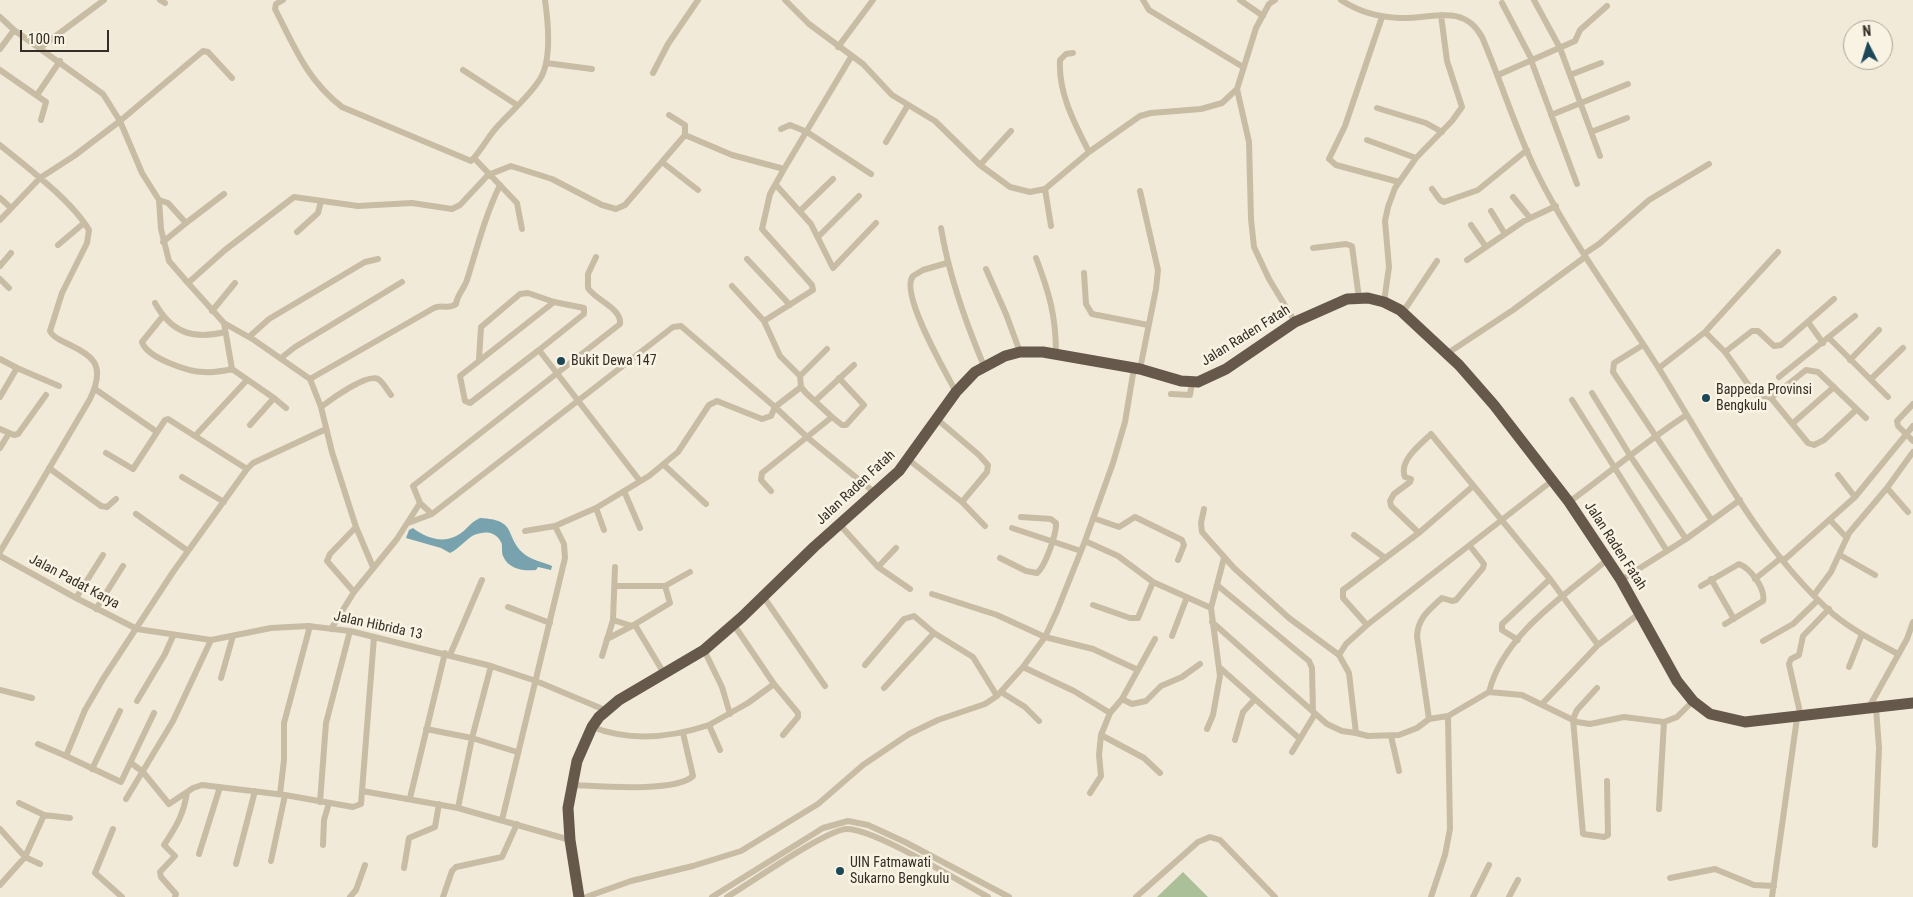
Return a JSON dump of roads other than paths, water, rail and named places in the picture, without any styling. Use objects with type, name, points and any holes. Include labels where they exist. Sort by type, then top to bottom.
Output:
[{"type":"highway","name":"Jalan Raden Fatah","points":[[578,897],[567,818],[570,785],[579,755],[592,727],[605,710],[704,650],[734,625],[874,492],[885,485],[909,460],[956,392],[984,366],[1020,352],[1056,353],[1137,368],[1173,380],[1192,382],[1218,374],[1296,322],[1328,306],[1359,298],[1384,302],[1403,312],[1448,353],[1494,405],[1569,502],[1621,580],[1674,676],[1693,701],[1710,714],[1738,722],[1799,718],[1913,703]]},
{"type":"street","points":[[41,48],[104,0]]},
{"type":"street","points":[[283,0],[276,4],[275,9],[307,73],[331,99],[342,107],[468,160],[474,158],[488,136],[540,80],[546,63],[548,20],[545,0]]},
{"type":"street","points":[[653,73],[668,44],[698,0]]},
{"type":"street","points":[[785,0],[809,24],[851,57],[863,64],[892,94],[935,121],[980,166],[1010,187],[1030,192],[1045,189],[1089,152],[1145,114],[1212,107],[1222,103],[1237,89]]},
{"type":"street","points":[[838,47],[873,0]]},
{"type":"street","points":[[1143,0],[1149,10],[1243,67]]},
{"type":"street","points":[[1240,0],[1262,16]]},
{"type":"street","points":[[1274,0],[1262,16],[1237,89],[1248,142],[1254,247],[1269,279],[1296,322]]},
{"type":"street","points":[[1341,0],[1363,12],[1382,17],[1412,18],[1441,15],[1461,17],[1473,24],[1482,37],[1527,150],[1584,256],[1659,368],[1686,416],[1740,500],[1782,560],[1816,598],[1862,634],[1898,654]]},
{"type":"street","points":[[1534,0],[1560,48],[1600,156]]},
{"type":"street","points":[[1502,3],[1532,60],[1577,184]]},
{"type":"street","points":[[1498,75],[1575,41],[1580,30],[1607,6]]},
{"type":"street","points":[[1384,302],[1389,267],[1386,214],[1399,182],[1416,158],[1442,132],[1462,107],[1447,61],[1441,15]]},
{"type":"street","points":[[0,17],[14,30],[60,61],[103,94],[120,121],[142,174],[159,200],[163,242],[169,261],[188,284],[224,323],[249,337],[310,379],[321,407],[356,527],[373,567]]},
{"type":"street","points":[[1382,17],[1345,126],[1330,159],[1336,165],[1399,182]]},
{"type":"street","points":[[0,49],[14,30]]},
{"type":"street","points":[[0,220],[40,178],[74,156],[120,121],[203,51],[208,52],[232,78]]},
{"type":"street","points":[[1073,53],[1066,54],[1060,60],[1061,74],[1069,110],[1089,152]]},
{"type":"street","points":[[764,321],[810,293],[812,285],[762,229],[770,194],[851,57]]},
{"type":"street","points":[[37,95],[60,61]]},
{"type":"street","points":[[546,63],[592,69]]},
{"type":"street","points":[[1570,75],[1601,63]]},
{"type":"street","points":[[0,70],[47,103],[41,120]]},
{"type":"street","points":[[463,70],[517,105]]},
{"type":"street","points":[[1551,115],[1628,84]]},
{"type":"street","points":[[886,142],[908,105]]},
{"type":"street","points":[[1377,108],[1426,123],[1442,132]]},
{"type":"street","points":[[188,284],[225,250],[293,198],[358,206],[412,203],[452,209],[460,205],[488,175],[506,166],[511,166],[552,179],[602,205],[616,209],[625,205],[685,135],[685,125],[669,115]]},
{"type":"street","points":[[1591,132],[1627,118]]},
{"type":"street","points":[[781,129],[790,125],[808,132],[871,174]]},
{"type":"street","points":[[980,166],[1011,131]]},
{"type":"street","points":[[685,135],[732,155],[784,170]]},
{"type":"street","points":[[1368,140],[1416,158]]},
{"type":"street","points":[[0,145],[40,178],[89,230],[89,236],[62,293],[50,331],[54,337],[86,353],[98,366],[99,376],[95,389],[0,554]]},
{"type":"street","points":[[1432,189],[1440,200],[1444,202],[1469,194],[1482,188],[1527,150]]},
{"type":"street","points":[[474,158],[488,175],[517,203],[522,229]]},
{"type":"street","points":[[662,162],[698,190]]},
{"type":"street","points":[[1448,353],[1513,310],[1600,244],[1649,200],[1709,164]]},
{"type":"street","points":[[800,211],[833,179]]},
{"type":"street","points":[[310,379],[434,308],[438,306],[449,308],[456,304],[457,298],[466,282],[490,206],[500,185]]},
{"type":"street","points":[[776,185],[800,211],[818,237],[833,268],[876,223]]},
{"type":"street","points":[[1045,189],[1051,226]]},
{"type":"street","points":[[586,897],[631,881],[693,866],[742,851],[818,804],[863,764],[909,734],[938,720],[986,704],[999,694],[1023,667],[1045,637],[1081,551],[1125,422],[1156,289],[1157,266],[1140,191]]},
{"type":"street","points":[[163,242],[224,194]]},
{"type":"street","points":[[818,237],[860,196]]},
{"type":"street","points":[[1514,197],[1530,218]]},
{"type":"street","points":[[0,198],[11,208]]},
{"type":"street","points":[[159,200],[168,204],[186,223]]},
{"type":"street","points":[[297,232],[318,214],[321,201]]},
{"type":"street","points":[[1467,260],[1530,218],[1556,206]]},
{"type":"street","points":[[1491,212],[1505,234]]},
{"type":"street","points":[[58,245],[84,223]]},
{"type":"street","points":[[1471,225],[1486,247]]},
{"type":"street","points":[[941,228],[947,263],[964,320],[984,366]]},
{"type":"street","points":[[1313,248],[1346,244],[1352,246],[1359,298]]},
{"type":"street","points":[[0,266],[12,252]]},
{"type":"street","points":[[1659,368],[1705,332],[1778,252]]},
{"type":"street","points":[[432,514],[420,503],[413,486],[621,322],[616,313],[588,288],[588,274],[596,257]]},
{"type":"street","points":[[1036,258],[1048,287],[1054,312],[1056,353]]},
{"type":"street","points":[[249,337],[269,319],[365,262],[378,259]]},
{"type":"street","points":[[747,259],[790,305]]},
{"type":"street","points":[[1403,312],[1438,261]]},
{"type":"street","points":[[947,263],[923,270],[913,276],[909,287],[926,336],[956,392]]},
{"type":"street","points":[[986,269],[1020,352]]},
{"type":"street","points":[[1084,273],[1086,304],[1092,314],[1148,326]]},
{"type":"street","points":[[0,279],[9,288]]},
{"type":"street","points":[[281,358],[295,347],[402,282]]},
{"type":"street","points":[[212,311],[235,283]]},
{"type":"street","points":[[732,286],[764,321],[780,356],[800,376],[801,387],[832,417],[845,426],[864,404],[839,378]]},
{"type":"street","points":[[479,360],[481,326],[520,294],[528,293],[554,302],[582,307],[585,312],[539,350],[468,403],[460,378],[479,360],[554,302]]},
{"type":"street","points":[[1726,352],[1752,331],[1758,331],[1772,344],[1778,346],[1834,299]]},
{"type":"street","points":[[155,302],[163,316],[173,326],[193,334],[225,335],[235,330]]},
{"type":"street","points":[[163,316],[142,342],[148,350],[184,369],[204,372],[232,369]]},
{"type":"street","points":[[1779,377],[1855,316]]},
{"type":"street","points":[[1808,322],[1823,343]]},
{"type":"street","points":[[224,323],[232,369],[286,408]]},
{"type":"street","points":[[408,523],[432,514],[677,325],[681,326],[808,438],[874,492]]},
{"type":"street","points":[[1850,360],[1879,330]]},
{"type":"street","points":[[1705,332],[1726,352],[1755,394],[1771,398],[1808,442],[1818,445],[1856,410]]},
{"type":"street","points":[[1829,338],[1888,397]]},
{"type":"street","points":[[1643,345],[1614,363],[1612,369],[1711,519]]},
{"type":"street","points":[[1871,379],[1903,348]]},
{"type":"street","points":[[800,376],[827,349]]},
{"type":"street","points":[[539,350],[640,482]]},
{"type":"street","points":[[0,359],[15,372],[59,386]]},
{"type":"street","points":[[815,401],[854,365]]},
{"type":"street","points":[[1771,398],[1809,369],[1818,372],[1866,418]]},
{"type":"street","points":[[0,397],[15,372]]},
{"type":"street","points":[[321,407],[355,385],[373,379],[378,380],[391,395]]},
{"type":"street","points":[[195,436],[246,380]]},
{"type":"street","points":[[1171,394],[1190,395],[1192,382]]},
{"type":"street","points":[[525,531],[555,526],[596,508],[640,482],[664,465],[678,452],[695,425],[713,402],[720,401],[762,419],[771,416],[775,407],[801,387]]},
{"type":"street","points":[[1793,423],[1834,387]]},
{"type":"street","points":[[95,389],[157,432]]},
{"type":"street","points":[[1592,393],[1631,457],[1686,539]]},
{"type":"street","points":[[0,428],[9,433],[18,434],[46,395]]},
{"type":"street","points":[[250,425],[274,398]]},
{"type":"street","points":[[1572,400],[1614,470],[1667,551]]},
{"type":"street","points":[[1913,404],[1897,420],[1898,426],[1913,441]]},
{"type":"street","points":[[1569,502],[1631,457],[1656,435],[1686,416]]},
{"type":"street","points":[[771,491],[761,480],[762,473],[832,417]]},
{"type":"street","points":[[106,453],[133,469],[165,420],[168,419],[247,469]]},
{"type":"street","points":[[938,420],[979,455],[988,466],[987,472],[962,502]]},
{"type":"street","points":[[1755,579],[1782,560],[1830,520],[1854,497],[1905,433],[1913,426]]},
{"type":"street","points":[[66,756],[85,710],[188,551],[247,469],[253,463],[326,429]]},
{"type":"street","points":[[0,448],[9,433]]},
{"type":"street","points":[[1419,533],[1391,506],[1390,501],[1394,494],[1410,482],[1410,479],[1405,477],[1402,472],[1404,465],[1431,434],[1472,487],[1550,579],[1598,645]]},
{"type":"street","points":[[1763,641],[1793,624],[1816,598],[1840,555],[1847,538],[1913,452]]},
{"type":"street","points":[[909,460],[962,502],[985,526]]},
{"type":"street","points":[[664,465],[706,504]]},
{"type":"street","points":[[49,468],[101,506],[107,507],[116,499]]},
{"type":"street","points":[[1838,475],[1854,497]]},
{"type":"street","points":[[182,477],[224,502]]},
{"type":"street","points":[[1339,655],[1346,644],[1367,624],[1553,480]]},
{"type":"street","points":[[1367,624],[1344,598],[1343,590],[1419,533],[1472,487]]},
{"type":"street","points":[[1887,488],[1908,512]]},
{"type":"street","points":[[624,492],[640,528]]},
{"type":"street","points":[[1621,580],[1686,539],[1711,519],[1740,500]]},
{"type":"street","points":[[331,629],[354,592],[408,523],[420,503]]},
{"type":"street","points":[[596,508],[604,530]]},
{"type":"street","points":[[1204,509],[1201,523],[1202,532],[1224,558],[1289,618],[1339,655],[1349,673],[1356,733]]},
{"type":"street","points":[[136,514],[188,551]]},
{"type":"street","points":[[1000,558],[1026,571],[1038,573],[1041,569],[1057,527],[1054,520],[1021,517]]},
{"type":"street","points":[[1093,518],[1119,527],[1135,517],[1151,523],[1182,540],[1183,547],[1178,560]]},
{"type":"street","points":[[1830,520],[1847,538]]},
{"type":"street","points":[[840,525],[878,568],[910,588]]},
{"type":"street","points":[[502,820],[565,553],[555,526]]},
{"type":"street","points":[[354,592],[327,562],[330,554],[356,527]]},
{"type":"street","points":[[1012,528],[1081,551]]},
{"type":"street","points":[[1354,535],[1385,558]]},
{"type":"street","points":[[1085,541],[1118,556],[1153,582],[1211,608]]},
{"type":"street","points":[[1429,719],[1417,636],[1418,624],[1422,617],[1442,598],[1452,601],[1456,600],[1483,568],[1484,564],[1470,546]]},
{"type":"street","points":[[878,568],[896,548]]},
{"type":"street","name":"Jalan Padat Karya","points":[[0,554],[76,598],[137,629]]},
{"type":"street","points":[[76,598],[103,555]]},
{"type":"street","points":[[1840,555],[1875,574]]},
{"type":"street","points":[[1207,728],[1218,689],[1219,667],[1211,608],[1224,558]]},
{"type":"street","points":[[1489,692],[1494,675],[1518,640],[1562,598],[1607,560]]},
{"type":"street","points":[[1701,586],[1739,564],[1755,579],[1763,593],[1763,601],[1725,624]]},
{"type":"street","points":[[96,608],[123,566]]},
{"type":"street","points":[[602,656],[614,620],[615,567]]},
{"type":"street","points":[[615,586],[665,586],[690,572]]},
{"type":"street","points":[[1518,640],[1502,630],[1502,624],[1550,579]]},
{"type":"street","points":[[410,798],[447,654],[482,580]]},
{"type":"street","points":[[1711,580],[1734,619]]},
{"type":"street","points":[[1093,606],[1130,618],[1138,618],[1153,582]]},
{"type":"street","points":[[1217,585],[1309,661],[1312,668],[1314,713],[1292,752]]},
{"type":"street","points":[[607,639],[670,604],[665,586]]},
{"type":"street","points":[[932,594],[990,612],[1045,637],[1093,649],[1138,670]]},
{"type":"street","points":[[763,596],[825,686]]},
{"type":"street","points":[[1172,636],[1187,597]]},
{"type":"street","points":[[508,607],[550,623]]},
{"type":"street","points":[[1772,897],[1799,718],[1789,664],[1791,659],[1799,655],[1804,634],[1829,609]]},
{"type":"street","points":[[1542,704],[1598,645],[1640,613]]},
{"type":"street","points":[[865,665],[904,619],[914,616],[934,633],[973,657],[999,694],[1025,707],[1039,721]]},
{"type":"street","points":[[614,620],[634,625],[665,675]]},
{"type":"street","points":[[1212,622],[1331,727],[1368,736],[1391,736],[1409,732],[1429,719],[1448,716],[1489,692],[1515,693],[1573,719],[1590,724],[1631,716],[1664,722],[1677,717],[1693,701]]},
{"type":"street","points":[[1875,845],[1879,748],[1872,708],[1898,654],[1910,640],[1913,622]]},
{"type":"street","points":[[734,625],[774,684],[798,714],[783,735]]},
{"type":"street","points":[[271,861],[282,795],[284,723],[310,626]]},
{"type":"street","name":"Jalan Hibrida 13","points":[[137,629],[173,636],[211,640],[270,628],[310,626],[350,631],[491,666],[536,681],[605,710]]},
{"type":"street","points":[[320,802],[326,722],[350,631]]},
{"type":"street","points":[[884,688],[934,633]]},
{"type":"street","points":[[1849,667],[1862,634]]},
{"type":"street","points":[[137,701],[173,636]]},
{"type":"street","points":[[221,678],[233,636]]},
{"type":"street","points":[[130,763],[143,772],[169,804],[202,785],[255,791],[357,807],[361,804],[374,637]]},
{"type":"street","points":[[1090,793],[1101,776],[1099,755],[1101,735],[1110,713],[1122,698],[1155,639]]},
{"type":"street","points":[[126,799],[173,721],[211,640]]},
{"type":"street","points":[[704,650],[722,687],[730,714]]},
{"type":"street","points":[[1122,698],[1132,704],[1146,701],[1162,686],[1182,677],[1200,664]]},
{"type":"street","points":[[458,808],[472,738],[491,666]]},
{"type":"street","points":[[1023,667],[1074,691],[1110,713]]},
{"type":"street","points":[[1219,667],[1300,739]]},
{"type":"street","points":[[592,727],[612,733],[635,736],[683,733],[709,725],[730,714],[774,684]]},
{"type":"street","points":[[1597,688],[1578,710],[1573,719],[1583,834],[1604,837],[1608,835],[1607,781]]},
{"type":"street","points":[[0,690],[32,698]]},
{"type":"street","points":[[1235,740],[1242,712],[1255,700]]},
{"type":"street","points":[[92,769],[120,711]]},
{"type":"street","points":[[38,744],[120,782],[154,713]]},
{"type":"street","points":[[1431,897],[1445,855],[1450,829],[1448,716]]},
{"type":"street","points":[[1659,809],[1664,722]]},
{"type":"street","points":[[709,725],[720,750]]},
{"type":"street","points":[[426,730],[472,738],[517,752]]},
{"type":"street","points":[[570,785],[640,787],[686,780],[693,776],[683,733]]},
{"type":"street","points":[[1101,735],[1144,758],[1160,773]]},
{"type":"street","points":[[1391,736],[1399,771]]},
{"type":"street","points":[[199,854],[220,787]]},
{"type":"street","points":[[362,790],[458,808],[570,840]]},
{"type":"street","points":[[236,864],[255,791]]},
{"type":"street","points":[[174,897],[176,894],[161,877],[160,872],[175,856],[164,845],[178,824],[185,808],[187,792]]},
{"type":"street","points":[[19,803],[44,815],[70,818]]},
{"type":"street","points":[[323,845],[324,820],[329,803]]},
{"type":"street","points":[[404,868],[409,838],[435,828],[439,804]]},
{"type":"street","points":[[0,885],[24,857],[44,815]]},
{"type":"street","points":[[712,897],[823,828],[834,823],[848,821],[868,825],[898,839],[1009,897]]},
{"type":"street","points":[[443,897],[452,871],[456,867],[502,858],[517,824]]},
{"type":"street","points":[[113,829],[95,873],[122,897]]},
{"type":"street","points":[[727,897],[824,837],[847,829],[894,846],[988,897]]},
{"type":"street","points":[[0,830],[24,857],[40,864]]},
{"type":"street","points":[[1136,897],[1198,842],[1210,837],[1220,840],[1275,897]]},
{"type":"street","points":[[350,897],[356,890],[365,865]]},
{"type":"street","points":[[1472,897],[1489,865]]},
{"type":"street","points":[[1670,878],[1715,869],[1754,885],[1774,886]]},
{"type":"street","points":[[1509,897],[1518,880]]},
{"type":"water","points":[[480,518],[492,519],[505,525],[523,553],[552,566],[551,570],[538,567],[536,570],[527,570],[513,567],[503,556],[502,543],[499,538],[489,533],[474,535],[450,553],[441,548],[406,538],[409,530],[413,528],[423,535],[435,539],[452,538]]},
{"type":"place","name":"Bukit Dewa 147","points":[[561,361]]},
{"type":"place","name":"Bappeda Provinsi Bengkulu","points":[[1706,398]]},
{"type":"place","name":"UIN Fatmawati Sukarno Bengkulu","points":[[840,871]]}]
